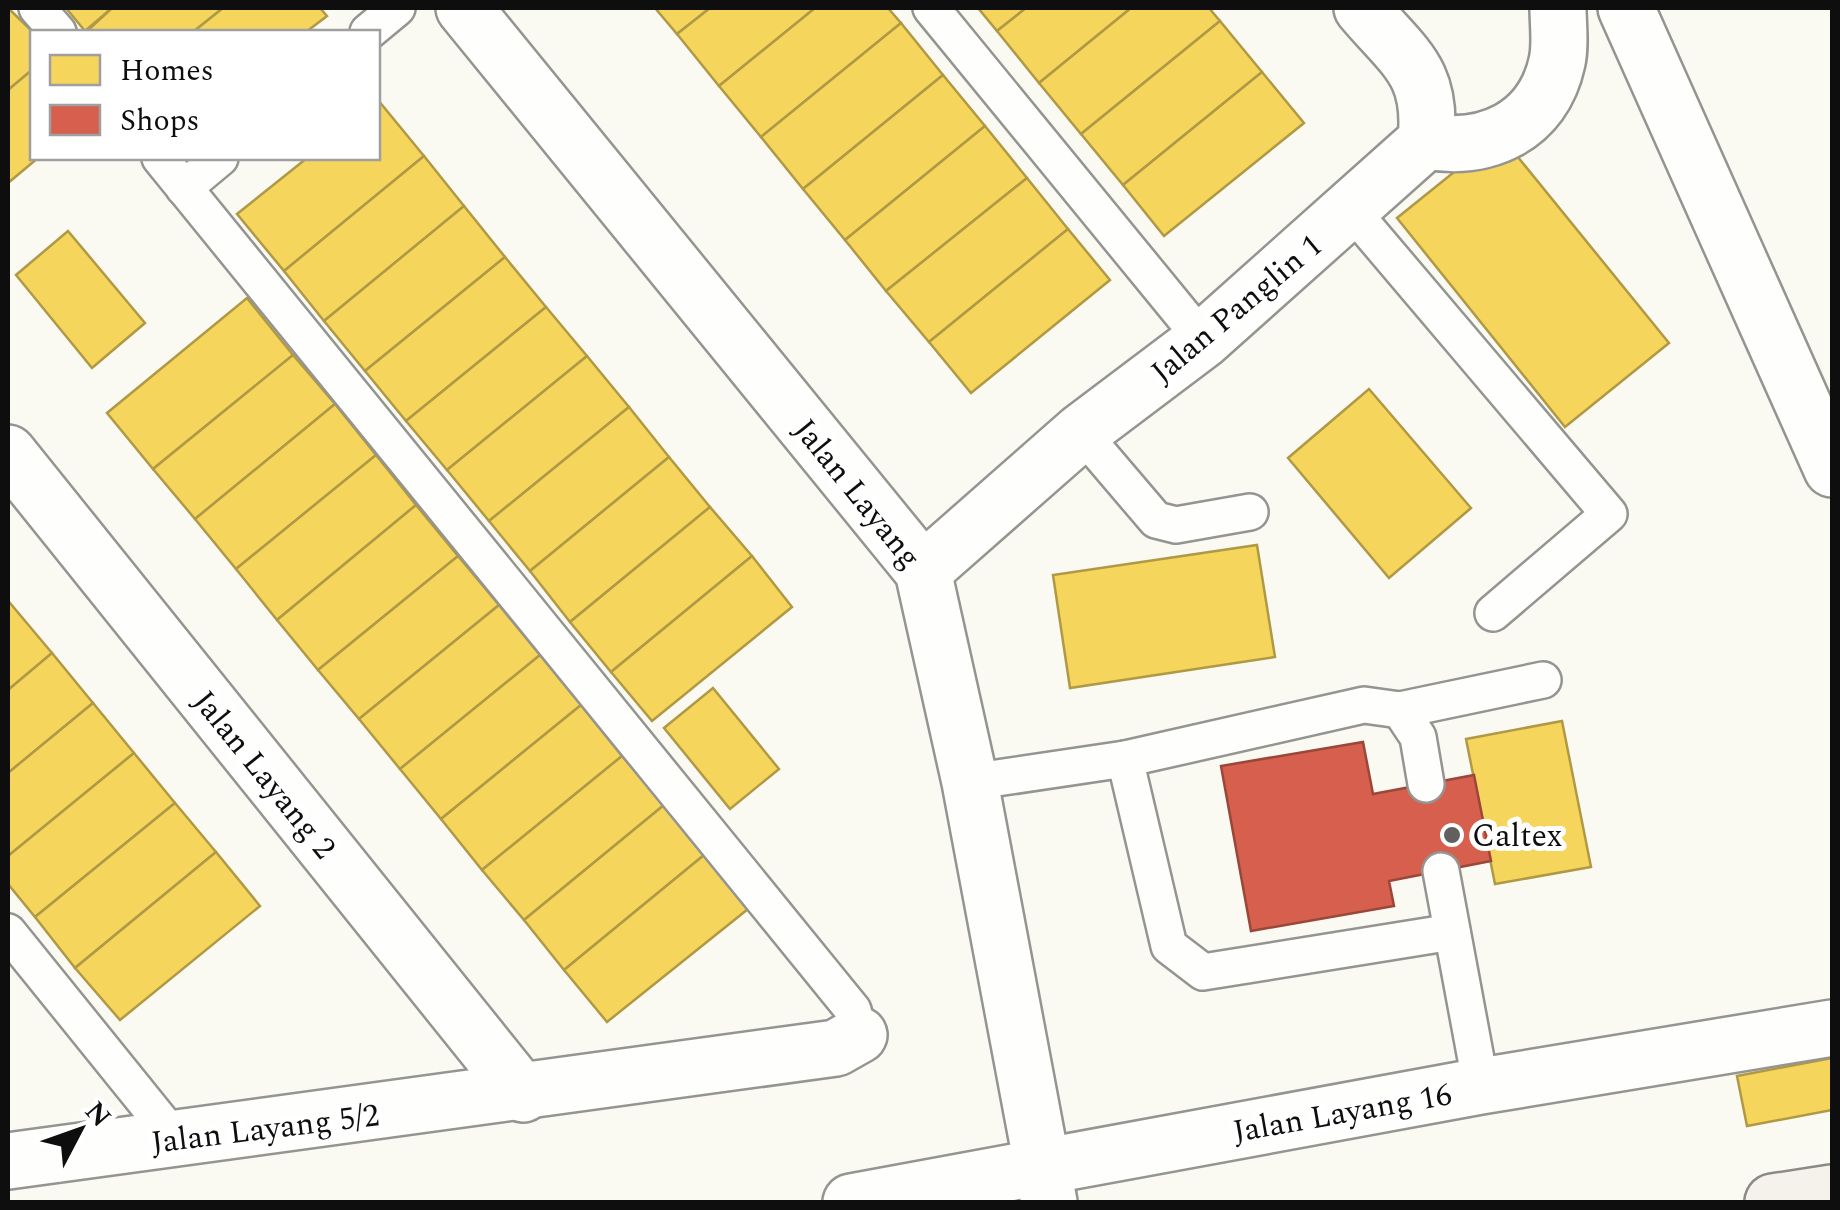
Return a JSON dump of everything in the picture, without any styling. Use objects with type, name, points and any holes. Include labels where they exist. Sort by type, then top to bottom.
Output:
[{"type":"main road","points":[[1773,1202],[1832,1193]]},
{"type":"street","name":"Jalan Layang","points":[[464,8],[923,571],[970,782],[1045,1184]]},
{"type":"street","points":[[1362,8],[1424,83],[1429,108],[1426,142],[1454,146],[1490,140],[1540,105],[1558,59],[1558,8]]},
{"type":"street","points":[[1626,8],[1832,469]]},
{"type":"street","name":"Jalan Panglin 1","points":[[923,571],[1081,432],[1204,340],[1426,142]]},
{"type":"street","name":"Jalan Layang 2","points":[[8,453],[523,1094]]},
{"type":"street","name":"Jalan Layang 16","points":[[852,1202],[1045,1184],[1481,1086],[1832,1028]]},
{"type":"street","name":"Jalan Layang 5/2","points":[[8,1161],[523,1094],[836,1048],[858,1035]]},
{"type":"lane","points":[[37,8],[56,30]]},
{"type":"lane","points":[[370,30],[397,8]]},
{"type":"lane","points":[[931,8],[1204,340]]},
{"type":"lane","points":[[162,160],[853,1010],[858,1035]]},
{"type":"lane","points":[[184,188],[218,160]]},
{"type":"lane","points":[[1352,211],[1609,514],[1493,613]]},
{"type":"lane","points":[[1081,432],[1156,520],[1176,525],[1250,512]]},
{"type":"lane","points":[[970,782],[1126,758],[1364,705],[1400,710],[1543,680]]},
{"type":"lane","points":[[1400,710],[1418,737],[1426,784]]},
{"type":"lane","points":[[1126,758],[1169,946],[1203,972],[1452,932]]},
{"type":"lane","points":[[1442,872],[1481,1086]]},
{"type":"lane","points":[[8,932],[176,1140]]},
{"type":"building: Homes","points":[[8,8],[31,30],[30,72],[8,90]]},
{"type":"building: Homes","points":[[66,8],[112,8],[86,30]]},
{"type":"building: Homes","points":[[112,8],[223,8],[196,30],[88,30]]},
{"type":"building: Homes","points":[[223,8],[320,8],[327,16],[309,30],[196,30]]},
{"type":"building: Homes","points":[[655,8],[710,8],[677,34]]},
{"type":"building: Homes","points":[[710,8],[815,8],[719,86],[677,34]]},
{"type":"building: Homes","points":[[815,8],[888,8],[901,23],[761,137],[719,86]]},
{"type":"building: Homes","points":[[978,8],[1026,8],[997,31]]},
{"type":"building: Homes","points":[[1026,8],[1131,8],[1039,83],[997,31]]},
{"type":"building: Homes","points":[[1131,8],[1209,8],[1220,21],[1081,134],[1039,83]]},
{"type":"building: Homes","points":[[1220,21],[1262,72],[1123,185],[1081,134]]},
{"type":"building: Homes","points":[[901,23],[943,75],[803,189],[761,137]]},
{"type":"building: Homes","points":[[30,72],[30,160],[36,160],[8,183],[8,90]]},
{"type":"building: Homes","points":[[1262,72],[1304,123],[1164,236],[1123,185]]},
{"type":"building: Homes","points":[[943,75],[985,126],[845,240],[803,189]]},
{"type":"building: Homes","points":[[380,102],[424,156],[284,271],[237,214],[304,160],[380,160]]},
{"type":"building: Homes","points":[[985,126],[1027,178],[886,291],[845,240]]},
{"type":"building: Homes","points":[[1500,135],[1669,343],[1565,427],[1397,218]]},
{"type":"building: Homes","points":[[424,156],[464,206],[324,321],[284,271]]},
{"type":"building: Homes","points":[[1027,178],[1068,229],[929,342],[886,291]]},
{"type":"building: Homes","points":[[464,206],[505,257],[365,371],[324,321]]},
{"type":"building: Homes","points":[[1068,229],[1110,280],[971,393],[929,342]]},
{"type":"building: Homes","points":[[68,231],[145,323],[92,368],[16,275]]},
{"type":"building: Homes","points":[[505,257],[546,307],[406,421],[365,371]]},
{"type":"building: Homes","points":[[247,298],[293,355],[153,469],[107,413]]},
{"type":"building: Homes","points":[[546,307],[587,356],[447,470],[406,421]]},
{"type":"building: Homes","points":[[293,355],[335,404],[195,519],[153,469]]},
{"type":"building: Homes","points":[[587,356],[629,407],[489,521],[447,470]]},
{"type":"building: Homes","points":[[1369,389],[1471,508],[1389,578],[1288,458]]},
{"type":"building: Homes","points":[[335,404],[376,455],[236,569],[195,519]]},
{"type":"building: Homes","points":[[629,407],[669,457],[530,571],[489,521]]},
{"type":"building: Homes","points":[[376,455],[416,505],[277,620],[236,569]]},
{"type":"building: Homes","points":[[669,457],[710,507],[570,622],[530,571]]},
{"type":"building: Homes","points":[[416,505],[458,556],[318,670],[277,620]]},
{"type":"building: Homes","points":[[710,507],[752,556],[611,672],[570,622]]},
{"type":"building: Homes","points":[[1257,545],[1275,657],[1070,688],[1053,575]]},
{"type":"building: Homes","points":[[458,556],[499,605],[359,719],[318,670]]},
{"type":"building: Homes","points":[[752,556],[792,607],[652,721],[611,672]]},
{"type":"building: Homes","points":[[8,605],[52,653],[8,690]]},
{"type":"building: Homes","points":[[499,605],[540,655],[400,769],[359,719]]},
{"type":"building: Homes","points":[[52,653],[93,703],[8,773],[8,690]]},
{"type":"building: Homes","points":[[540,655],[581,705],[441,819],[400,769]]},
{"type":"building: Homes","points":[[713,688],[779,769],[730,809],[664,728]]},
{"type":"building: Homes","points":[[93,703],[134,753],[8,856],[8,773]]},
{"type":"building: Homes","points":[[581,705],[622,756],[482,870],[441,819]]},
{"type":"building: Homes","points":[[1562,721],[1591,867],[1495,884],[1466,739]]},
{"type":"building: Homes","points":[[134,753],[175,803],[35,917],[8,884],[8,856]]},
{"type":"building: Homes","points":[[622,756],[664,805],[524,920],[482,870]]},
{"type":"building: Homes","points":[[175,803],[216,852],[75,968],[35,917]]},
{"type":"building: Homes","points":[[664,805],[704,855],[564,970],[524,920]]},
{"type":"building: Homes","points":[[216,852],[260,906],[120,1020],[75,968]]},
{"type":"building: Homes","points":[[704,855],[748,909],[607,1022],[564,970]]},
{"type":"building: Homes","points":[[1832,1058],[1832,1110],[1747,1126],[1737,1076]]},
{"type":"building: Shops","points":[[1363,742],[1373,794],[1474,775],[1491,861],[1389,881],[1394,906],[1251,931],[1221,766]]},
{"type":"place","name":"Caltex","points":[[1452,835]]}]
